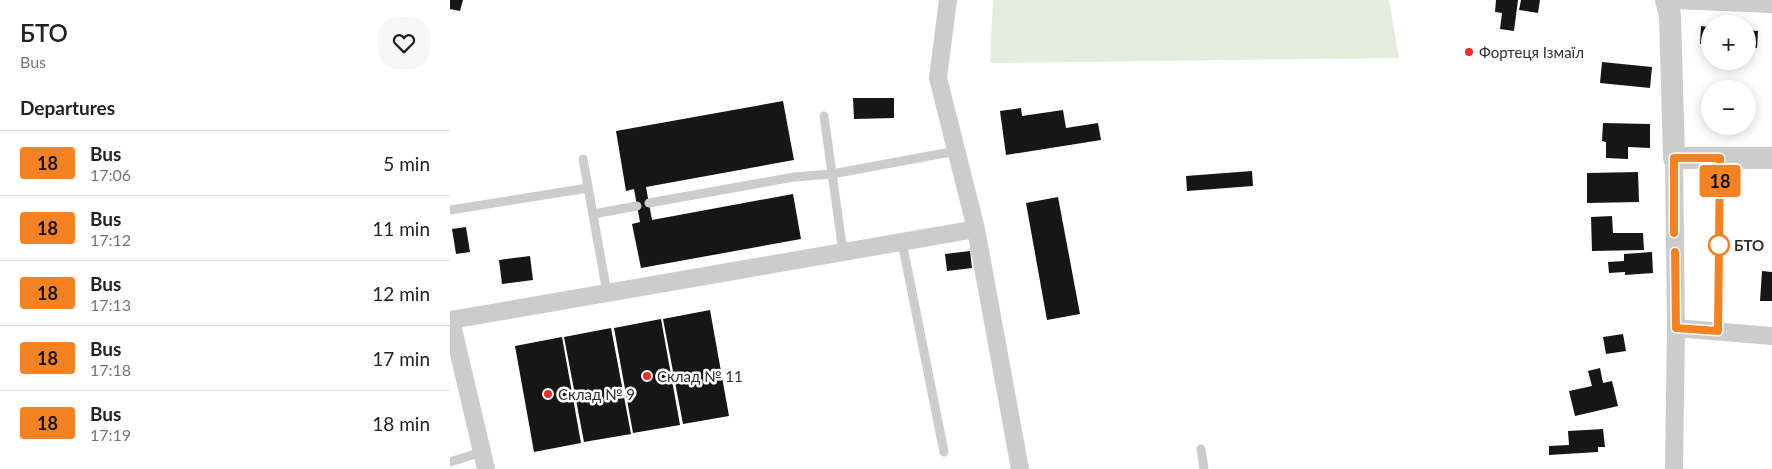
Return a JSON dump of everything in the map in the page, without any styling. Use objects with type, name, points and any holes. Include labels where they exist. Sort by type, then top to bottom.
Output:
[{"type":"street","points":[[948,0],[938,78],[976,229],[1020,469]]},
{"type":"street","points":[[1666,0],[1670,16],[1674,158],[1676,328],[1674,469]]},
{"type":"street","points":[[1675,0],[1772,4]]},
{"type":"street","points":[[1674,158],[1772,158]]},
{"type":"street","points":[[484,461],[451,317],[976,229]]},
{"type":"street","points":[[1676,328],[1772,336]]},
{"type":"lane","points":[[824,116],[843,252]]},
{"type":"lane","points":[[649,204],[794,177],[832,174],[956,151]]},
{"type":"lane","points":[[1718,331],[1720,158]]},
{"type":"lane","points":[[583,159],[607,292]]},
{"type":"lane","points":[[450,210],[588,188]]},
{"type":"lane","points":[[593,214],[638,206]]},
{"type":"lane","points":[[902,242],[944,452]]},
{"type":"lane","points":[[1201,449],[1204,469]]},
{"type":"lane","points":[[450,462],[484,461]]},
{"type":"green space","points":[[993,0],[1389,0],[1399,58],[990,63]]},
{"type":"building","points":[[450,0],[463,0],[460,11],[450,9]]},
{"type":"building","points":[[1496,0],[1518,0],[1514,31],[1500,29],[1502,13],[1495,12]]},
{"type":"building","points":[[1521,0],[1540,0],[1538,13],[1519,10]]},
{"type":"building","points":[[1756,31],[1758,31],[1756,48]]},
{"type":"building","points":[[1602,62],[1652,67],[1650,88],[1600,83]]},
{"type":"building","points":[[853,98],[894,98],[894,118],[854,119]]},
{"type":"building","points":[[783,101],[794,160],[646,187],[652,220],[793,194],[801,239],[641,268],[632,224],[640,222],[634,189],[626,191],[616,131]]},
{"type":"building","points":[[1021,108],[1022,116],[1063,110],[1066,128],[1098,123],[1101,140],[1006,155],[1000,111]]},
{"type":"building","points":[[1603,123],[1650,124],[1650,148],[1628,147],[1628,159],[1606,158],[1606,142],[1602,141]]},
{"type":"building","points":[[1252,171],[1253,186],[1187,191],[1186,176]]},
{"type":"building","points":[[1638,172],[1639,202],[1587,203],[1587,173]]},
{"type":"building","points":[[1058,197],[1080,314],[1047,320],[1026,203]]},
{"type":"building","points":[[1612,216],[1613,233],[1643,233],[1644,250],[1592,251],[1591,217]]},
{"type":"building","points":[[466,227],[470,252],[456,254],[452,229]]},
{"type":"building","points":[[970,251],[972,268],[947,271],[945,254]]},
{"type":"building","points":[[1652,252],[1653,273],[1625,275],[1625,272],[1609,273],[1608,262],[1624,261],[1624,254]]},
{"type":"building","points":[[530,256],[533,280],[502,284],[499,260]]},
{"type":"building","points":[[1762,271],[1772,272],[1772,301],[1760,301]]},
{"type":"building","points":[[710,310],[729,416],[683,424],[663,319]]},
{"type":"building","name":"Склад № 11","points":[[661,319],[680,425],[633,433],[614,328]]},
{"type":"building","points":[[611,328],[631,434],[584,442],[564,337]]},
{"type":"building","points":[[1623,334],[1626,351],[1606,354],[1603,337]]},
{"type":"building","name":"Склад № 9","points":[[562,337],[581,443],[534,452],[515,346]]},
{"type":"building","points":[[1600,368],[1603,383],[1612,381],[1618,406],[1575,416],[1569,391],[1592,386],[1588,371]]},
{"type":"building","points":[[1603,429],[1605,447],[1598,447],[1598,452],[1549,455],[1549,446],[1569,445],[1568,431]]},
{"type":"bus line","name":"18","points":[[1674,233],[1674,158],[1720,158],[1718,331],[1676,328],[1675,252]]},
{"type":"place","name":"Фортеця Ізмаїл","points":[[1469,52]]},
{"type":"place","name":"БТО","points":[[1719,245]]},
{"type":"place","name":"Склад № 11","points":[[647,376]]},
{"type":"place","name":"Склад № 9","points":[[548,394]]}]
